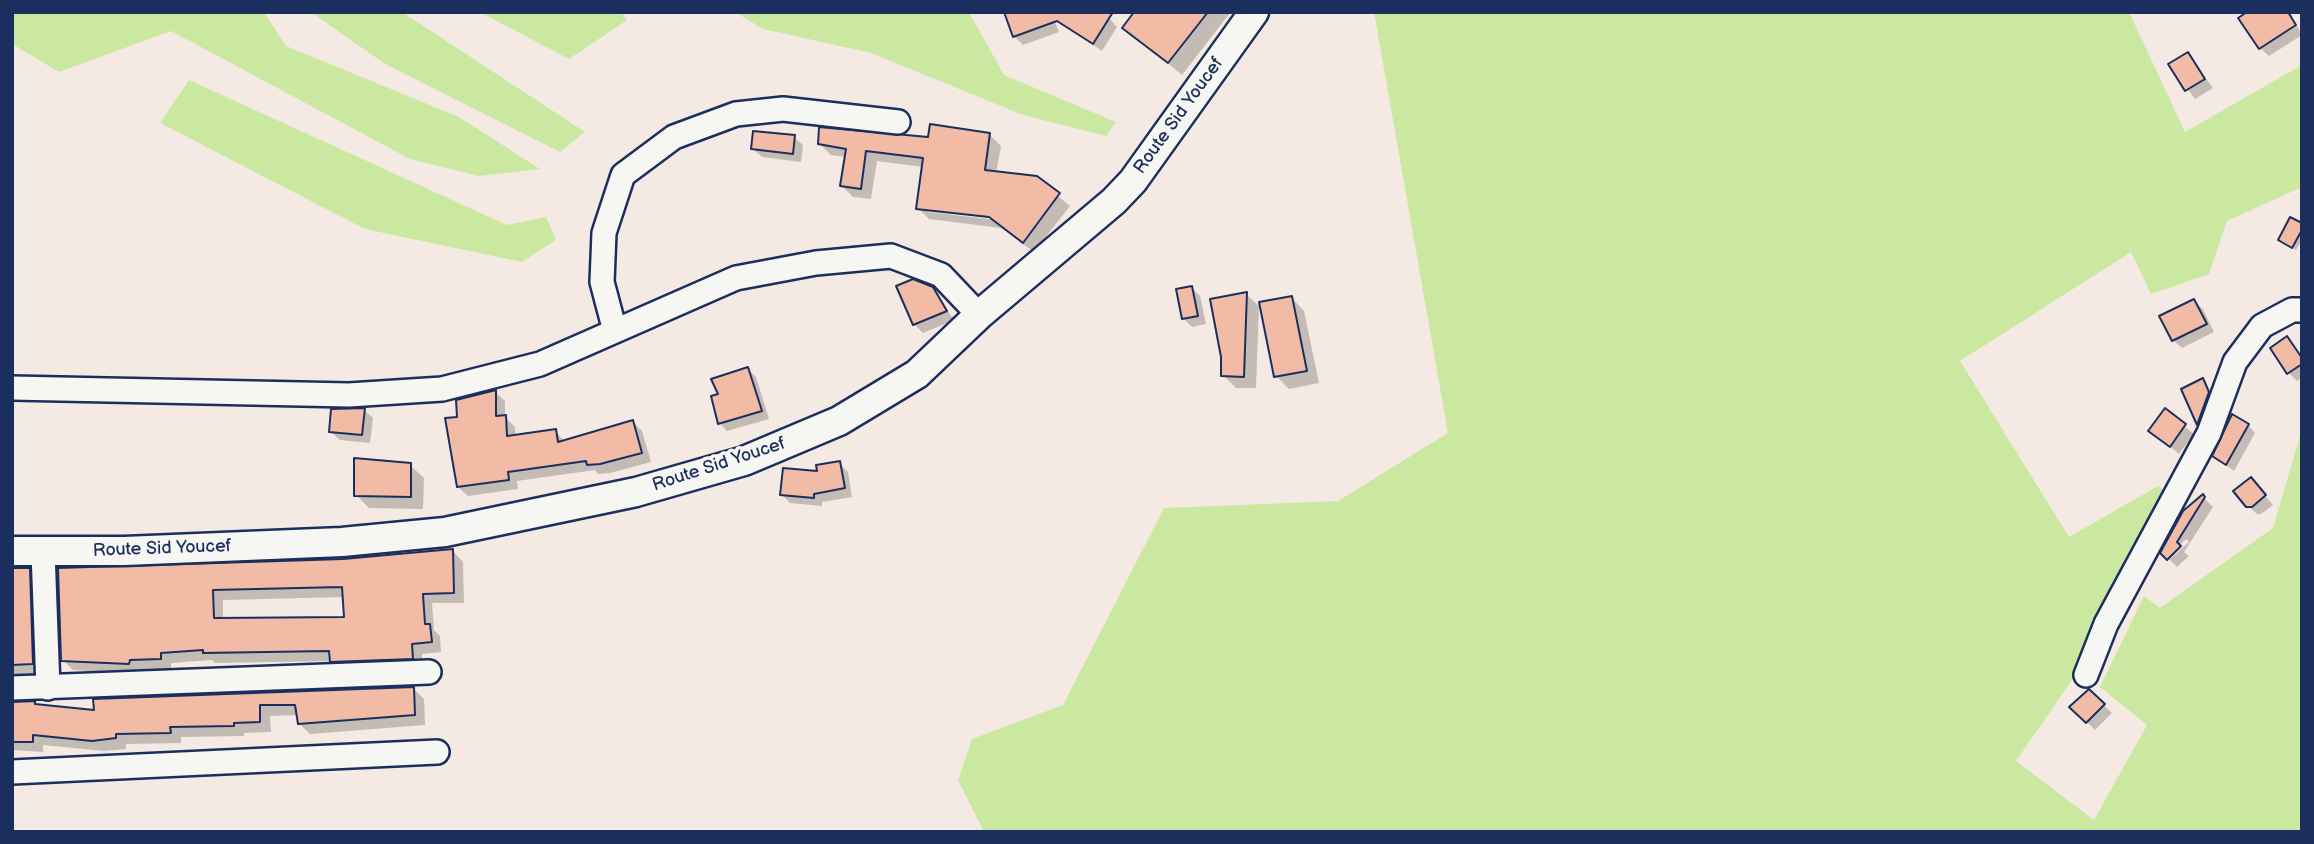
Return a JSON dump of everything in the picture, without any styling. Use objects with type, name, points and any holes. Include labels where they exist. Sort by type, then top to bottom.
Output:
[{"type":"main road","name":"Route Sid Youcef","points":[[12,551],[124,551],[328,542],[445,532],[636,492],[744,461],[839,421],[917,374],[979,315],[1114,201],[1133,181],[1245,16]]},
{"type":"street","points":[[615,331],[601,282],[604,233],[623,175],[674,137],[736,114],[783,109],[898,122]]},
{"type":"street","points":[[12,388],[349,395],[442,389],[540,364],[736,278],[816,262],[891,256],[942,275],[979,315]]},
{"type":"street","points":[[2086,675],[2106,624],[2209,433],[2235,362],[2262,326],[2292,310],[2302,310]]},
{"type":"street","points":[[43,551],[48,688]]},
{"type":"street","points":[[12,688],[429,673]]},
{"type":"street","points":[[12,772],[437,752]]},
{"type":"green space","points":[[12,12],[264,12],[286,46],[459,117],[540,169],[479,176],[410,159],[171,31],[59,72],[12,44]]},
{"type":"green space","points":[[311,12],[402,12],[585,132],[560,152],[385,64]]},
{"type":"green space","points":[[480,12],[621,12],[627,20],[569,59]]},
{"type":"green space","points":[[735,12],[969,12],[1004,75],[1116,122],[1106,136],[1023,115],[871,53],[763,29]]},
{"type":"green space","points":[[1374,12],[2129,12],[2185,132],[2302,65],[2302,187],[2227,221],[2209,274],[2151,294],[2131,252],[1960,361],[2069,537],[2158,486],[2167,493],[2079,670],[2016,761],[2094,820],[2147,725],[2100,687],[2144,596],[2160,608],[2273,528],[2302,429],[2302,832],[984,832],[958,780],[972,739],[1063,705],[1164,508],[1338,501],[1448,433]]},
{"type":"green space","points":[[189,80],[507,225],[546,217],[556,240],[522,262],[365,229],[160,123]]},
{"type":"building","points":[[1004,12],[1113,12],[1093,44],[1057,21],[1013,37]]},
{"type":"building","points":[[1134,12],[1208,12],[1168,63],[1122,28]]},
{"type":"building","points":[[2247,12],[2288,12],[2296,25],[2259,49],[2238,18]]},
{"type":"building","points":[[2188,52],[2205,79],[2185,91],[2168,64]]},
{"type":"building","points":[[930,124],[990,133],[985,170],[1037,176],[1060,193],[1023,243],[989,217],[916,209],[923,158],[866,151],[861,189],[840,186],[846,149],[818,144],[819,127],[928,137]]},
{"type":"building","points":[[753,131],[795,135],[793,154],[751,149]]},
{"type":"building","points":[[2290,217],[2302,223],[2302,230],[2292,248],[2278,240]]},
{"type":"building","points":[[913,279],[933,287],[947,311],[913,325],[896,286]]},
{"type":"building","points":[[1192,286],[1198,316],[1182,319],[1176,289]]},
{"type":"building","points":[[1247,292],[1244,377],[1221,376],[1221,357],[1210,299]]},
{"type":"building","points":[[1292,296],[1307,371],[1274,377],[1259,302]]},
{"type":"building","points":[[2194,299],[2207,324],[2172,341],[2159,316]]},
{"type":"building","points":[[2287,336],[2302,358],[2302,364],[2287,374],[2270,348]]},
{"type":"building","points":[[748,367],[762,411],[718,424],[711,396],[718,394],[711,379]]},
{"type":"building","points":[[2203,378],[2209,392],[2197,425],[2181,389]]},
{"type":"building","points":[[496,390],[496,416],[506,415],[507,436],[556,429],[558,442],[633,420],[642,453],[600,464],[587,465],[586,461],[508,472],[509,480],[457,487],[445,418],[457,417],[456,400]]},
{"type":"building","points":[[365,408],[362,435],[329,432],[331,409]]},
{"type":"building","points":[[2165,408],[2186,424],[2170,447],[2148,431]]},
{"type":"building","points":[[2232,414],[2249,424],[2226,465],[2212,456]]},
{"type":"building","points":[[354,458],[411,463],[411,497],[354,496]]},
{"type":"building","points":[[840,461],[845,488],[814,494],[814,498],[780,495],[783,468],[817,471],[816,465]]},
{"type":"building","points":[[2251,477],[2266,495],[2252,507],[2246,507],[2233,491]]},
{"type":"building","points":[[2203,494],[2205,497],[2177,542],[2181,546],[2167,560],[2160,553],[2183,511]]},
{"type":"building","points":[[453,549],[454,593],[423,594],[425,624],[430,624],[432,642],[412,644],[413,659],[330,662],[329,651],[203,653],[203,650],[161,653],[161,659],[130,660],[129,664],[61,661],[58,568],[343,559]],"holes":[[[342,587],[344,617],[214,618],[213,590]]]},
{"type":"building","points":[[12,568],[30,568],[33,664],[12,665]]},
{"type":"building","points":[[414,687],[415,715],[298,724],[295,705],[260,705],[260,722],[234,723],[234,726],[170,727],[171,733],[116,734],[116,738],[92,741],[33,735],[33,742],[12,742],[12,702],[35,701],[35,704],[94,710],[93,699]]},
{"type":"building","points":[[2089,689],[2105,704],[2086,723],[2069,707]]}]
